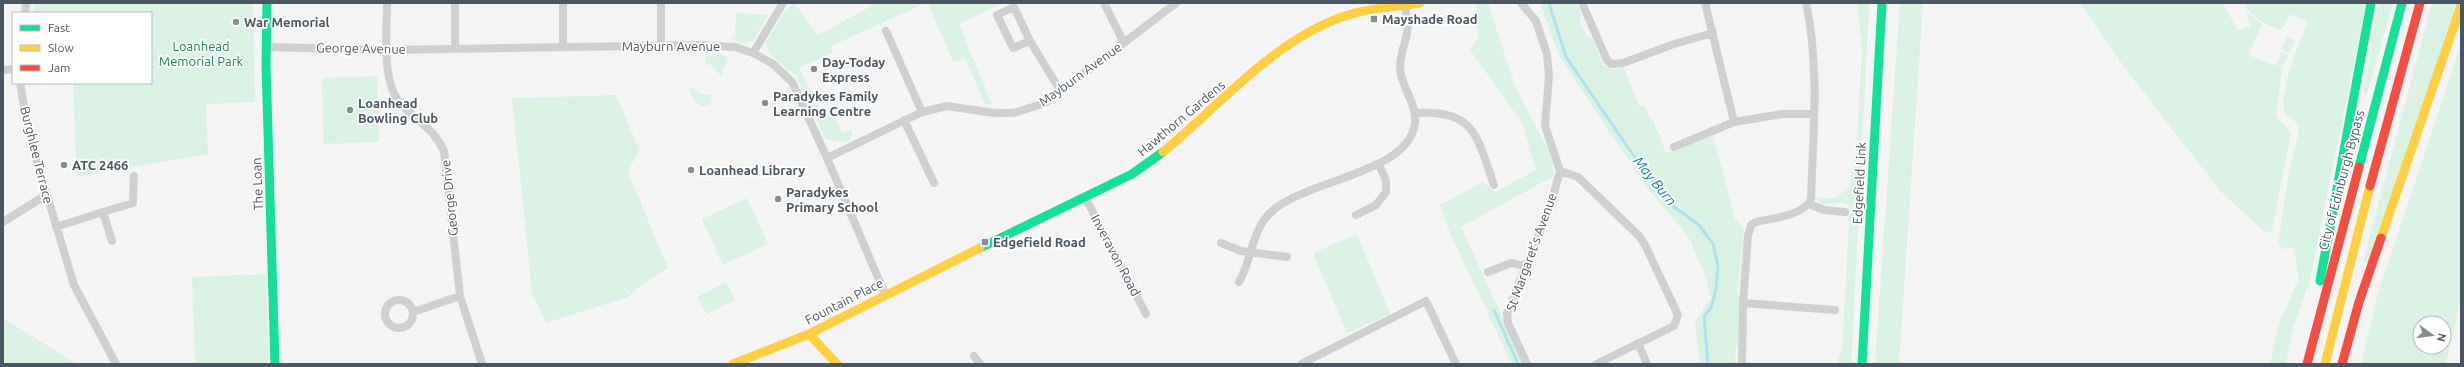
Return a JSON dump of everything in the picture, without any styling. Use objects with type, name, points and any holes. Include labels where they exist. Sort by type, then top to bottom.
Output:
[{"type":"main road","name":"The Loan","points":[[267,3],[275,364]]},
{"type":"main road","name":"Hawthorn Gardens","points":[[965,256],[1132,174],[1159,157],[1235,89],[1290,46],[1323,26],[1341,18],[1371,10],[1420,3]]},
{"type":"main road","name":"Edgefield Link","points":[[1862,364],[1882,3]]},
{"type":"main road","points":[[2307,364],[2322,268],[2371,3]]},
{"type":"main road","name":"City of Edinburgh Bypass","points":[[2307,364],[2402,3]]},
{"type":"main road","points":[[2325,364],[2389,112],[2420,3]]},
{"type":"main road","points":[[2342,364],[2360,302],[2461,6]]},
{"type":"main road","name":"Fountain Place","points":[[733,364],[809,334],[885,294],[965,256]]},
{"type":"main road","points":[[809,334],[837,364]]},
{"type":"street","name":"George Drive","points":[[387,3],[389,81],[392,91],[401,104],[432,130],[444,151],[460,296],[482,364]]},
{"type":"street","points":[[455,3],[455,48]]},
{"type":"street","points":[[563,3],[563,47]]},
{"type":"street","points":[[661,3],[661,46]]},
{"type":"street","points":[[753,53],[783,3]]},
{"type":"street","points":[[1104,3],[1124,42]]},
{"type":"street","name":"Mayburn Avenue","points":[[827,158],[922,112],[947,106],[994,113],[1014,113],[1045,103],[1060,90],[1176,3]]},
{"type":"street","points":[[1521,3],[1536,21],[1547,54],[1549,76],[1545,126],[1560,170],[1578,177],[1639,236],[1645,244],[1678,315],[1674,326],[1596,364]]},
{"type":"street","points":[[1582,3],[1607,60],[1612,64],[1623,63],[1674,44],[1713,33]]},
{"type":"street","points":[[1705,3],[1734,122]]},
{"type":"street","points":[[1742,364],[1743,303],[1748,236],[1751,225],[1756,222],[1801,210],[1809,204],[1811,199],[1814,114],[1812,31],[1806,3]]},
{"type":"street","points":[[1239,282],[1248,265],[1260,226],[1275,208],[1302,193],[1379,164],[1404,147],[1415,124],[1415,113],[1400,70],[1400,56],[1408,28],[1405,6]]},
{"type":"street","points":[[1030,41],[1013,48],[997,15],[1014,7],[1030,41],[1060,90]]},
{"type":"street","points":[[886,31],[922,112]]},
{"type":"street","name":"Mayburn Avenue","points":[[455,48],[718,45],[735,47],[753,53],[773,64],[792,82],[827,158],[885,294]]},
{"type":"street","name":"George Avenue","points":[[267,47],[388,50],[455,48]]},
{"type":"street","name":"Burghlee Terrace","points":[[20,84],[29,134],[74,285],[116,364]]},
{"type":"street","points":[[1415,113],[1436,112],[1462,120],[1470,128],[1478,141],[1488,178],[1494,185]]},
{"type":"street","points":[[1674,147],[1734,122],[1782,114],[1814,114]]},
{"type":"street","points":[[904,120],[934,184]]},
{"type":"street","points":[[1356,215],[1376,205],[1386,192],[1386,181],[1379,164]]},
{"type":"street","name":"St Margaret's Avenue","points":[[1527,364],[1508,323],[1507,313],[1550,204],[1560,170]]},
{"type":"street","points":[[56,227],[133,203],[134,176]]},
{"type":"street","points":[[3,222],[46,195]]},
{"type":"street","name":"Inveravon Road","points":[[1085,197],[1146,314]]},
{"type":"street","points":[[1809,204],[1824,210],[1846,212]]},
{"type":"street","points":[[103,212],[112,241]]},
{"type":"street","points":[[1221,243],[1252,252],[1287,257]]},
{"type":"street","points":[[1488,272],[1511,263],[1525,266]]},
{"type":"street","points":[[413,312],[460,296]]},
{"type":"street","points":[[1301,364],[1426,301],[1456,364]]},
{"type":"street","points":[[1743,303],[1835,310]]},
{"type":"street","points":[[1638,343],[1648,364]]},
{"type":"street","points":[[974,356],[980,364]]},
{"type":"green space","name":"Loanhead Memorial Park","points":[[35,3],[253,3],[255,102],[206,104],[208,154],[77,177],[73,84],[152,84],[152,12],[34,12]]},
{"type":"green space","points":[[794,3],[818,35],[877,3],[926,3],[831,46],[832,53],[799,68],[821,112],[832,108],[842,133],[851,129],[852,136],[847,141],[840,142],[826,139],[796,76],[770,55],[766,43],[783,13]]},
{"type":"green space","points":[[928,3],[1003,3],[959,24],[992,105],[985,104],[965,58],[953,62]]},
{"type":"green space","points":[[1476,3],[1488,3],[1515,86],[1551,155],[1554,176],[1461,227],[1524,364],[1512,364],[1450,233],[1440,205],[1483,182],[1495,192],[1536,170],[1523,124],[1470,50],[1478,38]]},
{"type":"green space","points":[[1540,3],[1576,3],[1581,15],[1579,20],[1587,36],[1593,38],[1603,65],[1614,70],[1624,68],[1639,106],[1645,106],[1651,121],[1653,120],[1666,153],[1673,150],[1674,152],[1713,135],[1735,219],[1744,229],[1737,294],[1740,297],[1739,344],[1736,348],[1735,364],[1700,364],[1695,322],[1711,298],[1704,272],[1688,236],[1650,192],[1559,56]]},
{"type":"green space","points":[[1869,3],[1851,364],[1838,364],[1839,356],[1842,352],[1850,207],[1847,203],[1821,204],[1816,198],[1836,198],[1850,186],[1857,145],[1862,50],[1857,4]]},
{"type":"green space","points":[[1900,3],[1923,3],[1899,364],[1875,364]]},
{"type":"green space","points":[[2080,3],[2223,3],[2238,31],[2251,26],[2246,12],[2262,24],[2249,53],[2251,56],[2282,68],[2276,114],[2278,119],[2291,132],[2272,231],[2265,232],[2221,192],[2125,68]]},
{"type":"green space","points":[[2244,3],[2366,3],[2309,284],[2293,328],[2286,364],[2270,364],[2280,320],[2299,279],[2294,249],[2291,247],[2284,249],[2278,244],[2289,172],[2299,130],[2297,123],[2285,112],[2284,93],[2295,54],[2307,22],[2290,14],[2282,30],[2255,17],[2250,13]]},
{"type":"green space","points":[[2379,3],[2393,3],[2366,97],[2363,93]]},
{"type":"green space","points":[[2432,3],[2458,3],[2368,263],[2363,262]]},
{"type":"green space","points":[[736,13],[768,15],[753,41],[742,43],[729,38],[735,38]]},
{"type":"green space","points":[[2287,37],[2295,40],[2289,53],[2282,49]]},
{"type":"green space","points":[[2461,45],[2461,299],[2452,338],[2452,315],[2412,315],[2412,355],[2448,355],[2446,364],[2361,364],[2378,293]]},
{"type":"green space","points":[[2281,52],[2288,55],[2283,67],[2276,64]]},
{"type":"green space","points":[[722,54],[727,58],[721,76],[711,65],[706,64],[705,56]]},
{"type":"green space","name":"Loanhead Bowling Club","points":[[377,76],[379,142],[324,144],[322,78]]},
{"type":"green space","points":[[689,86],[700,94],[712,95],[711,104],[703,106],[694,101],[690,93]]},
{"type":"green space","points":[[616,95],[639,150],[628,172],[668,268],[641,285],[628,297],[546,323],[532,292],[512,98]]},
{"type":"green space","points":[[747,198],[768,244],[723,265],[702,219]]},
{"type":"green space","points":[[1357,234],[1390,314],[1347,333],[1313,253]]},
{"type":"green space","points":[[266,274],[268,364],[195,364],[192,277]]},
{"type":"green space","points":[[726,282],[735,300],[707,314],[697,297]]},
{"type":"green space","points":[[3,318],[77,364],[3,364]]},
{"type":"waterway","name":"May Burn","points":[[1549,3],[1566,57],[1640,165],[1673,206],[1699,225],[1713,244],[1718,266],[1716,289],[1711,308],[1704,316],[1708,364]]},
{"type":"waterway","points":[[1494,310],[1518,364]]},
{"type":"traffic: fast","points":[[267,3],[266,65],[275,364]]},
{"type":"traffic: fast","points":[[1862,364],[1882,3]]},
{"type":"traffic: fast","points":[[2320,281],[2371,3]]},
{"type":"traffic: fast","points":[[2359,167],[2402,3]]},
{"type":"traffic: fast","points":[[980,248],[1132,174],[1163,152]]},
{"type":"traffic: slow","points":[[1163,152],[1247,77],[1292,42],[1317,28],[1351,14],[1381,8],[1420,3]]},
{"type":"traffic: slow","points":[[2381,238],[2461,6]]},
{"type":"traffic: slow","points":[[2325,364],[2370,186]]},
{"type":"traffic: slow","points":[[733,364],[809,334],[980,248]]},
{"type":"traffic: slow","points":[[809,334],[837,364]]},
{"type":"traffic: jam","points":[[2370,186],[2420,3]]},
{"type":"traffic: jam","points":[[2307,364],[2359,167]]},
{"type":"traffic: jam","points":[[2342,364],[2359,302],[2381,238]]},
{"type":"place","name":"Mayshade Road","points":[[1374,19]]},
{"type":"place","name":"War Memorial","points":[[236,22]]},
{"type":"place","name":"Day-Today Express","points":[[814,69]]},
{"type":"place","name":"Paradykes Family Learning Centre","points":[[765,103]]},
{"type":"place","name":"Loanhead Bowling Club","points":[[350,110]]},
{"type":"place","name":"ATC 2466","points":[[64,165]]},
{"type":"place","name":"Loanhead Library","points":[[691,170]]},
{"type":"place","name":"Paradykes Primary School","points":[[778,199]]},
{"type":"place","name":"Edgefield Road","points":[[985,242]]}]
